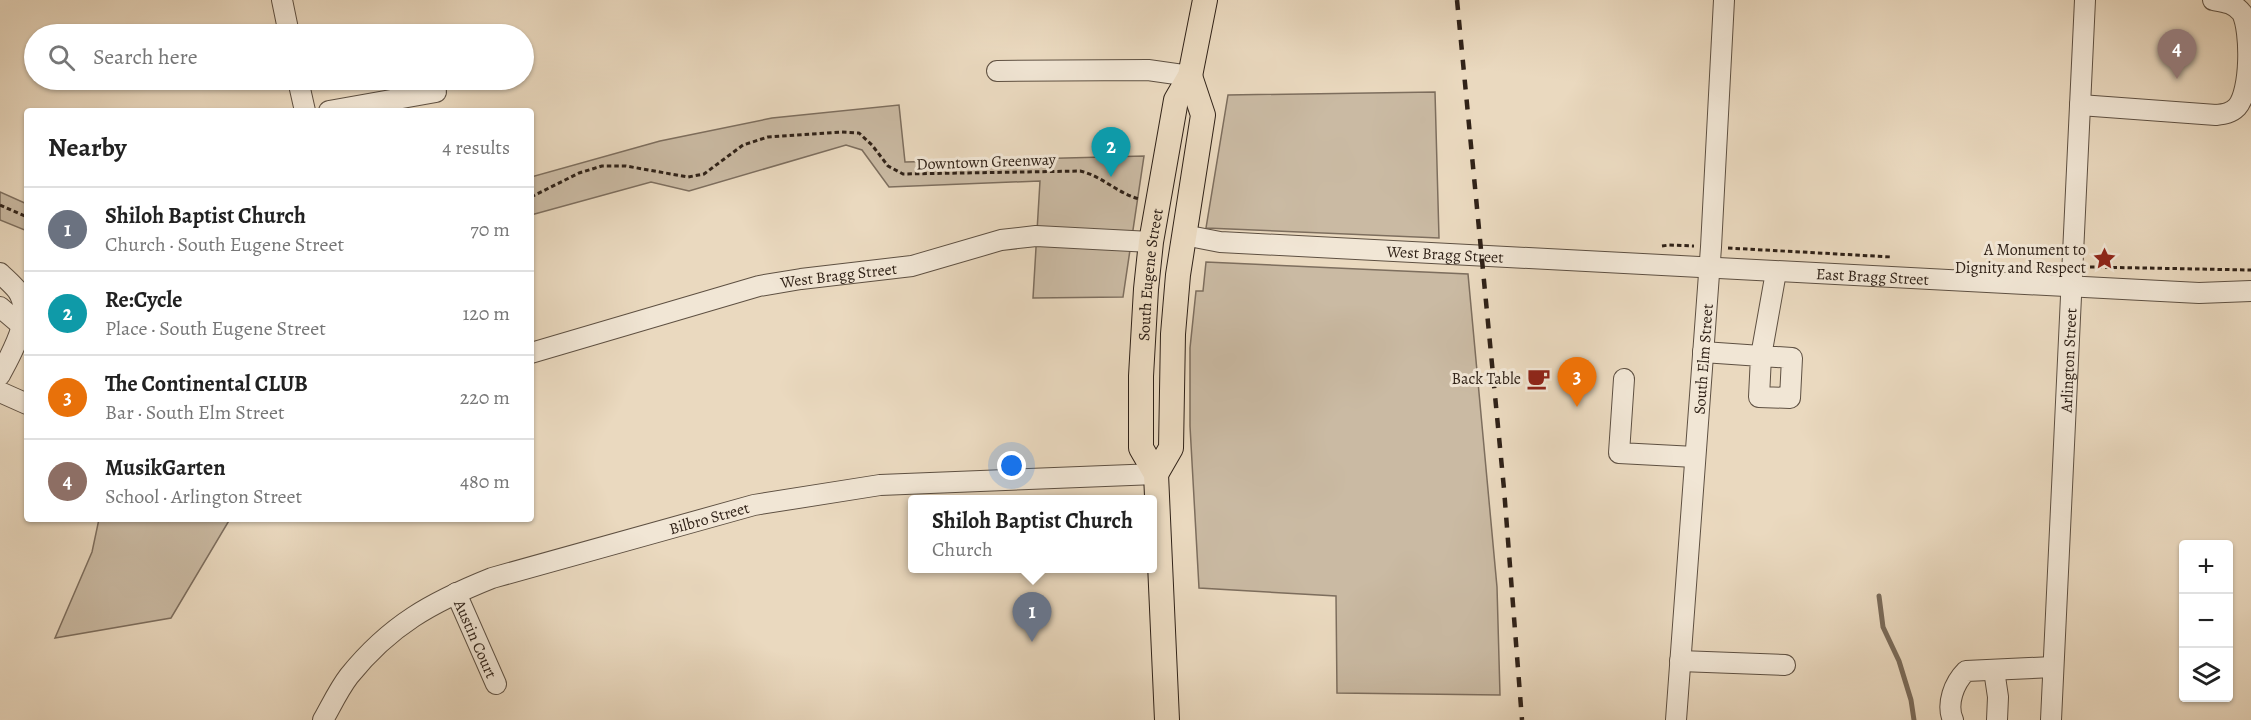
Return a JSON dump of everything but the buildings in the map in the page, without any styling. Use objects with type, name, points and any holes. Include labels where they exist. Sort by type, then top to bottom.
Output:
[{"type":"main road","name":"South Eugene Street","points":[[1157,495],[1156,474],[1142,448],[1143,330],[1151,242],[1176,100],[1190,76],[1205,0]]},
{"type":"main road","name":"South Eugene Street","points":[[1156,474],[1172,448],[1173,334],[1184,235],[1203,115],[1190,76]]},
{"type":"main road","name":"South Eugene Street","points":[[1157,496],[1167,720]]},
{"type":"street","points":[[282,0],[287,24]]},
{"type":"street","name":"South Elm Street","points":[[1676,720],[1709,268],[1724,0]]},
{"type":"street","name":"Arlington Street","points":[[2051,720],[2085,0]]},
{"type":"street","points":[[2080,105],[2216,115],[2231,112],[2240,105],[2250,81],[2249,28],[2243,14],[2231,3],[2213,0]]},
{"type":"street","points":[[997,71],[1148,70],[1190,76]]},
{"type":"street","points":[[300,90],[304,108]]},
{"type":"street","points":[[347,108],[436,93]]},
{"type":"street","name":"West Bragg Street","points":[[1184,235],[1220,242],[1709,268]]},
{"type":"street","name":"West Bragg Street","points":[[534,351],[759,286],[912,266],[1001,240],[1036,236],[1151,242]]},
{"type":"street","name":"East Bragg Street","points":[[1709,268],[2199,293],[2251,291]]},
{"type":"street","points":[[1703,352],[1761,356],[1776,272]]},
{"type":"street","points":[[0,273],[18,291],[24,308],[15,347],[0,375]]},
{"type":"street","points":[[0,307],[21,325]]},
{"type":"street","points":[[1624,379],[1619,453],[1695,457]]},
{"type":"street","points":[[0,392],[24,403]]},
{"type":"street","name":"Bilbro Street","points":[[323,720],[348,678],[387,635],[420,612],[456,593],[492,578],[754,505],[880,485],[1156,474]]},
{"type":"street","name":"Austin Court","points":[[456,593],[496,684]]},
{"type":"street","points":[[1680,661],[1785,665]]},
{"type":"street","points":[[1953,720],[1952,701],[1959,679],[1966,672],[2053,667]]},
{"type":"street","points":[[1994,670],[1998,697],[1997,720]]},
{"type":"path","name":"Downtown Greenway","points":[[534,196],[579,173],[602,166],[626,165],[688,177],[704,174],[743,145],[768,137],[841,132],[858,134],[872,145],[888,165],[903,174],[1080,171],[1098,177],[1128,196],[1159,201]]},
{"type":"path","points":[[0,206],[24,216]]},
{"type":"shaded area","points":[[1435,92],[1439,238],[1206,228],[1228,95]]},
{"type":"shaded area","points":[[899,105],[905,162],[1144,156],[1123,297],[1033,298],[1040,181],[889,187],[862,150],[846,145],[689,191],[651,182],[534,214],[534,176],[660,141],[772,118]]},
{"type":"shaded area","points":[[0,192],[24,203],[24,230],[0,220]]},
{"type":"shaded area","points":[[1206,262],[1468,274],[1497,587],[1500,695],[1337,693],[1336,596],[1199,588],[1190,426],[1190,348],[1196,291],[1203,291]]},
{"type":"shaded area","points":[[98,522],[228,522],[171,618],[55,638],[92,552]]},
{"type":"waterway","points":[[1879,596],[1883,627],[1899,661],[1911,700],[1914,720]]},
{"type":"railway","points":[[1457,0],[1504,489],[1522,720]]},
{"type":"place","name":"MusikGarten","points":[[2177,79]]},
{"type":"place","name":"Re:Cycle","points":[[1111,177]]},
{"type":"place","name":"A Monument to Dignity and Respect","points":[[2104,258]]},
{"type":"place","name":"Back Table","points":[[1539,378]]},
{"type":"place","name":"The Continental CLUB","points":[[1577,407]]},
{"type":"place","name":"Shiloh Baptist Church","points":[[1032,642]]}]
